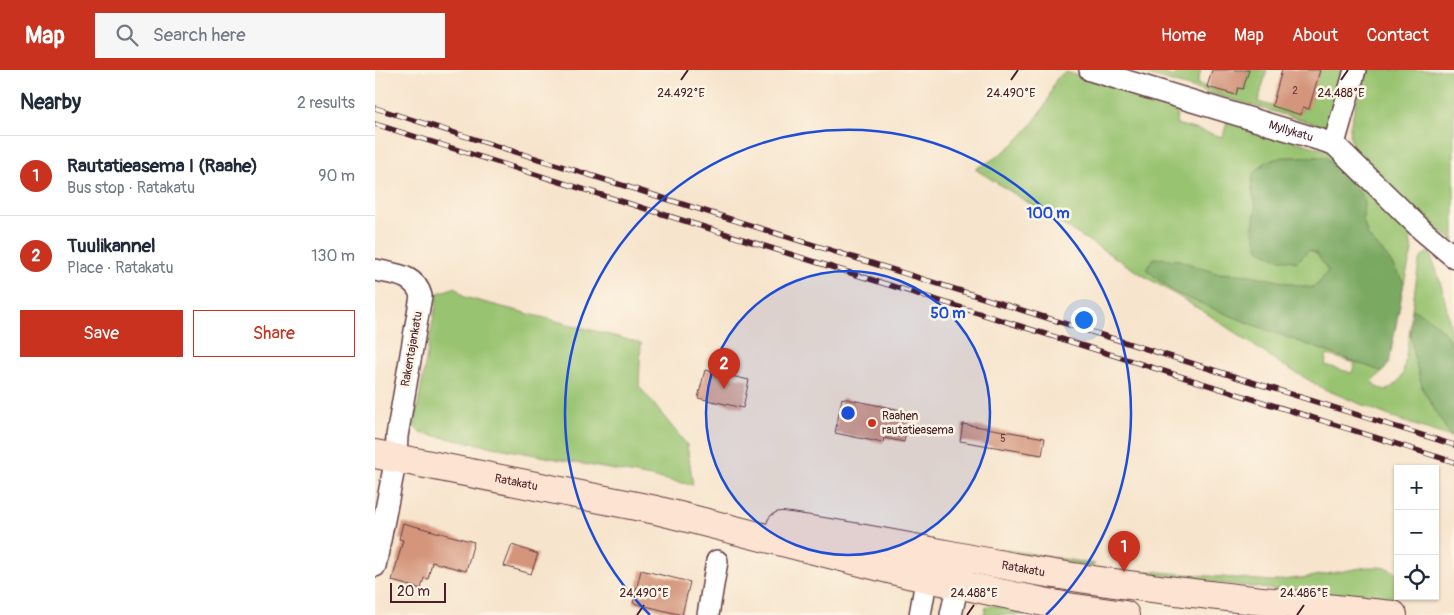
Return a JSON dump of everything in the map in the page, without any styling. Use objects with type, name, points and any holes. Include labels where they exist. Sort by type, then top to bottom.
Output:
[{"type":"main road","name":"Ratakatu","points":[[385,456],[656,510],[958,585],[1067,607],[1125,615]]},
{"type":"main road","name":"Ratakatu","points":[[656,510],[838,534],[1035,571],[1172,592],[1393,615]]},
{"type":"street","name":"Myllykatu","points":[[1090,70],[1334,144],[1422,230],[1454,257]]},
{"type":"street","points":[[1334,144],[1355,70]]},
{"type":"street","name":"Rakentajankatu","points":[[375,270],[410,279],[418,288],[421,296],[397,436],[385,456],[375,566]]},
{"type":"street","points":[[920,615],[931,551]]},
{"type":"street","points":[[951,615],[963,557]]},
{"type":"street","points":[[708,615],[717,561]]},
{"type":"green space","points":[[1146,70],[1175,77],[1177,71],[1201,70],[1197,84],[1236,95],[1238,87],[1243,89],[1249,70],[1267,70],[1258,102],[1301,114],[1303,107],[1308,109],[1320,70],[1346,70],[1329,125],[1323,126],[1144,74]]},
{"type":"green space","points":[[1365,70],[1454,70],[1454,241],[1406,207],[1354,152],[1350,137],[1350,126]]},
{"type":"green space","points":[[1066,72],[1178,107],[1176,124],[1223,137],[1227,121],[1325,150],[1335,157],[1416,236],[1410,239],[1412,251],[1404,283],[1388,258],[1368,236],[1363,220],[1364,198],[1326,157],[1279,158],[1268,162],[1259,168],[1253,177],[1252,190],[1256,205],[1253,228],[1309,249],[1317,254],[1328,271],[1318,284],[1311,288],[1250,275],[1216,273],[1178,260],[1146,269],[1173,292],[1251,324],[1383,372],[1372,381],[1378,388],[1387,390],[1397,383],[1403,374],[1410,329],[1413,352],[1423,390],[1451,437],[1399,420],[1324,389],[1281,364],[1209,315],[975,169],[1006,150],[1023,135],[1044,107],[1054,82]],"holes":[[[1327,355],[1355,363],[1352,373],[1325,365]]]},
{"type":"green space","points":[[1282,157],[1326,157],[1364,198],[1363,220],[1368,236],[1388,258],[1404,283],[1389,363],[1383,372],[1251,324],[1173,292],[1146,269],[1154,258],[1179,260],[1216,273],[1250,275],[1311,288],[1318,284],[1328,271],[1317,254],[1309,250],[1297,262],[1275,258],[1259,249],[1253,228],[1256,206],[1252,190],[1253,175],[1266,162]]},
{"type":"green space","points":[[1429,252],[1441,286],[1454,348],[1449,338],[1412,309],[1419,262],[1423,255]]},
{"type":"green space","points":[[456,287],[464,297],[641,343],[639,386],[687,445],[693,485],[420,433],[414,427],[438,293]]},
{"type":"green space","points":[[1412,309],[1436,324],[1454,348],[1454,437],[1451,437],[1423,390],[1413,352],[1410,329]]},
{"type":"green space","points":[[998,549],[1095,564],[1092,567],[996,552]]},
{"type":"green space","points":[[1367,567],[1389,569],[1394,572],[1394,597],[1334,597],[1148,574],[1146,571],[1272,581]]},
{"type":"green space","points":[[991,605],[1042,615],[984,615],[986,607]]},
{"type":"building","points":[[1212,70],[1249,70],[1243,89],[1238,88],[1236,95],[1207,87]]},
{"type":"building","points":[[1282,70],[1320,70],[1309,109],[1303,107],[1301,115],[1272,106]]},
{"type":"building","points":[[705,370],[749,380],[743,408],[698,398]]},
{"type":"building","name":"Raahen rautatieasema","points":[[842,398],[910,412],[904,442],[884,438],[883,443],[835,433]]},
{"type":"building","points":[[963,424],[1045,438],[1042,455],[960,441]]},
{"type":"building","points":[[403,523],[474,542],[466,571],[432,562],[428,579],[424,578],[421,589],[392,581],[403,540],[399,539]]},
{"type":"building","points":[[512,545],[538,554],[531,574],[504,566]]},
{"type":"building","points":[[641,570],[690,582],[682,615],[633,603]]},
{"type":"railway","points":[[375,108],[1454,445]]},
{"type":"railway","points":[[375,124],[1454,462]]},
{"type":"place","name":"Tuulikannel","points":[[724,389]]},
{"type":"place","name":"Raahen rautatieasema","points":[[872,423]]},
{"type":"place","name":"Rautatieasema I (Raahe)","points":[[1124,572]]}]
